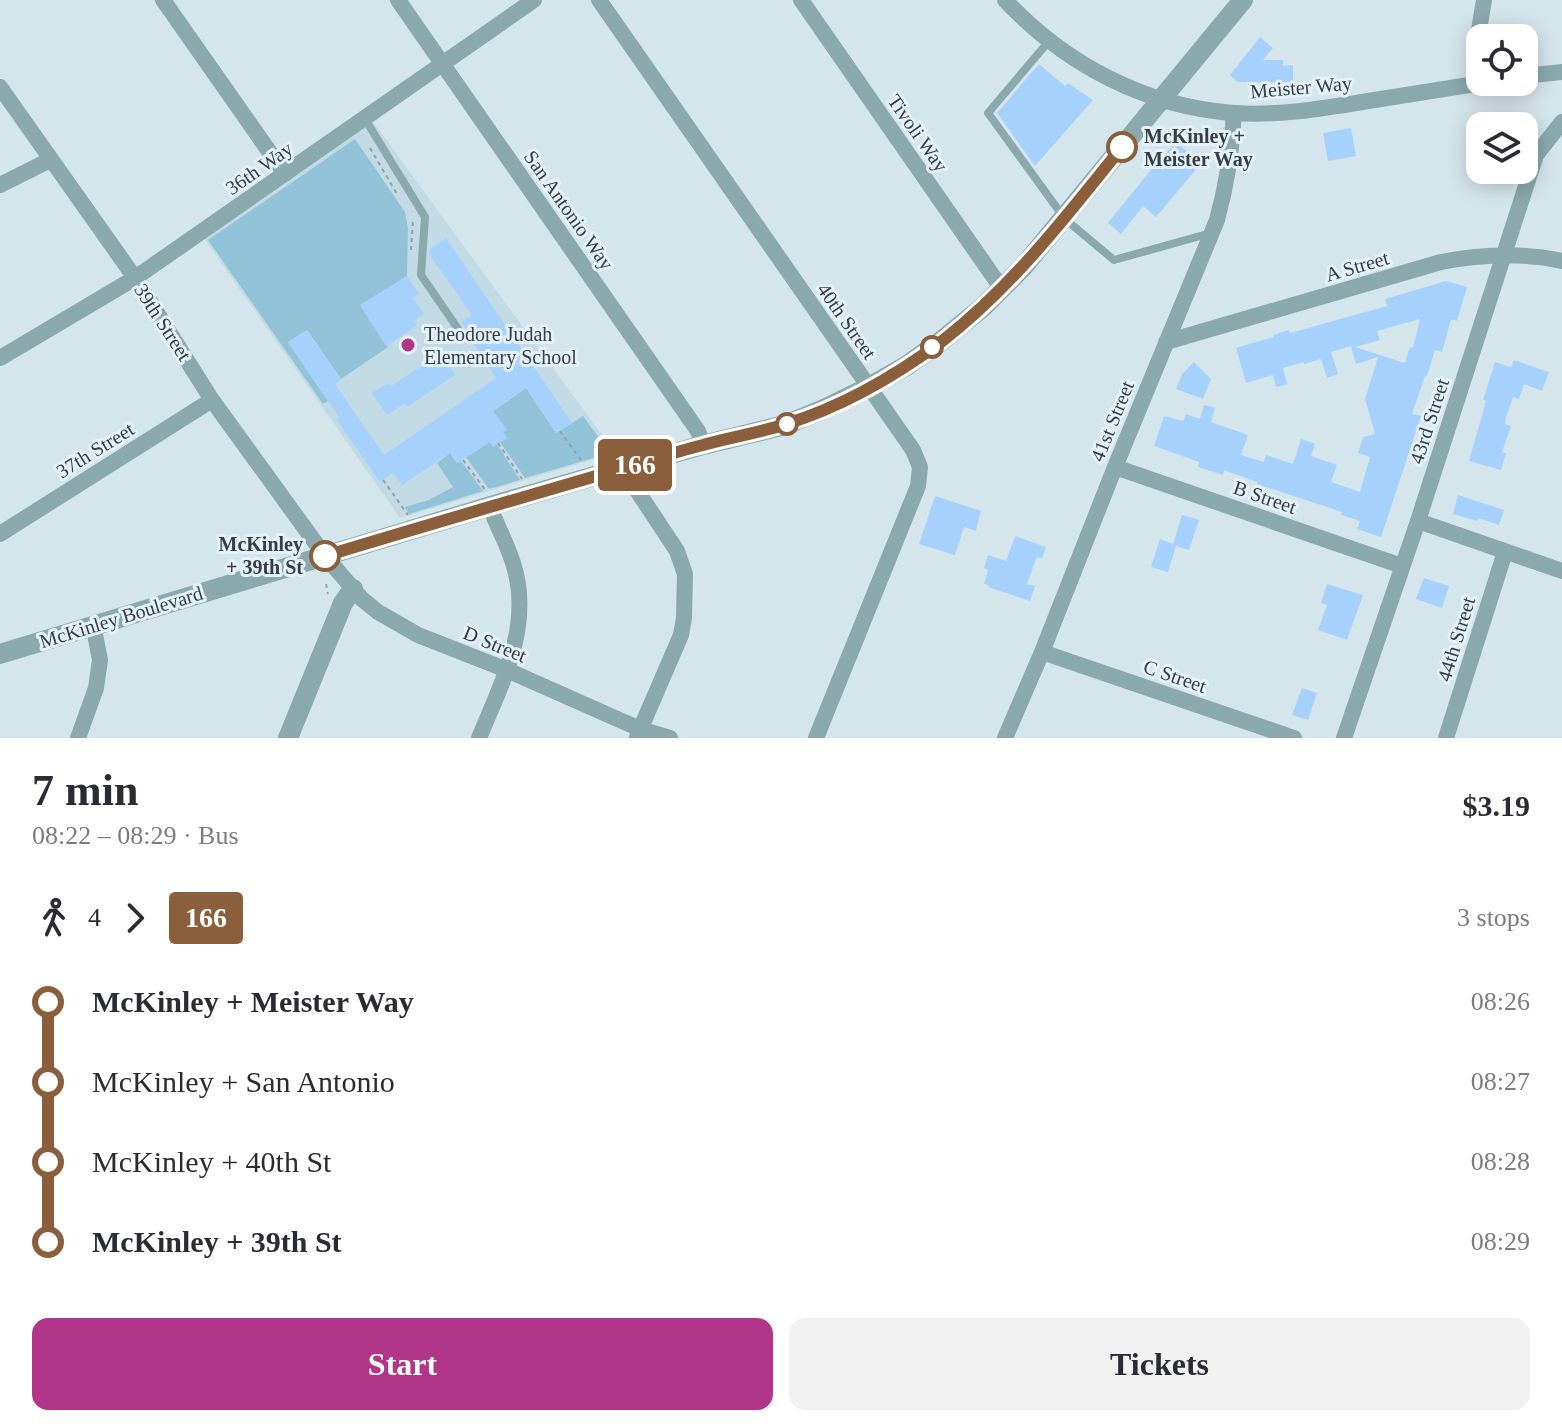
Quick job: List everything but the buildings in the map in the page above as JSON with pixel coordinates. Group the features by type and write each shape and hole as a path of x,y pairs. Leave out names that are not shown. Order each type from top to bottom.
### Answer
{"street":[{"path":"163,0 285,174"},
{"name":"San Antonio Way","path":"398,0 698,431 703,445"},
{"name":"36th Way","path":"0,358 135,278 534,0"},
{"name":"40th Street","path":"599,0 913,450 920,467 918,486 816,738"},
{"name":"Tivoli Way","path":"801,0 1002,289"},
{"name":"Meister Way","path":"1005,0 1031,27 1121,92 1199,109 1234,113 1313,110 1466,83"},
{"name":"McKinley Boulevard","path":"0,654 325,556 489,500 785,425 869,387 940,342 1002,289 1065,219 1243,0"},
{"path":"1480,24 1484,0"},
{"path":"1538,75 1562,72"},
{"name":"39th Street","path":"0,87 135,278 212,400 325,556"},
{"name":"41st Street","path":"1005,738 1211,233 1231,160 1234,113"},
{"name":"43rd Street","path":"1344,738 1418,521 1536,155 1562,122"},
{"path":"0,185 50,160"},
{"name":"A Street","path":"1166,342 1441,262 1503,255 1540,256 1562,261"},
{"name":"37th Street","path":"0,534 212,400"},
{"path":"628,467 634,486 677,551 685,574 681,635 638,733"},
{"name":"B Street","path":"1115,467 1402,566"},
{"path":"479,738 516,645 521,606 515,567 495,525 489,500"},
{"path":"1418,521 1562,571"},
{"name":"44th Street","path":"1446,738 1505,552"},
{"name":"D Street","path":"325,556 353,589 378,612 397,624 507,670 638,733 670,738"},
{"path":"288,738 343,603 353,589"},
{"path":"78,738 96,688 100,660 93,624"},
{"name":"C Street","path":"1042,652 1294,738"}],"lane":[{"path":"1049,41 988,113 1065,219 1114,260 1211,233"},
{"path":"364,118 425,217 421,275 465,339"}],"path":[{"path":"368,140 371,153 397,194"},
{"path":"410,260 413,219"},
{"path":"560,431 584,464"},
{"path":"498,443 524,482"},
{"path":"463,460 489,500"},
{"path":"383,480 410,517"}],"shaded area":[{"name":"Theodore Judah Elementary School","path":"371,119 615,453 400,518 203,237"},
{"path":"355,139 405,212 408,229 407,276 361,305 388,347 341,379 307,330 288,342 328,401 323,404 208,240"},
{"path":"526,388 556,433 583,416 610,453 525,478 500,442 506,430 493,411"},
{"path":"490,442 493,446 497,444 520,480 489,489 466,457"},
{"path":"450,453 457,463 461,461 483,491 409,514 405,507 429,500 453,487 437,463"}],"bus line":[{"name":"166","path":"325,556 703,445 785,425 869,387 940,342 1002,289 1065,219 1122,147"}],"place":[{"name":"McKinley + Meister Way","path":"1122,147"},
{"name":"Theodore Judah Elementary School","path":"408,345"},
{"name":"McKinley + 39th St","path":"325,556"}]}
